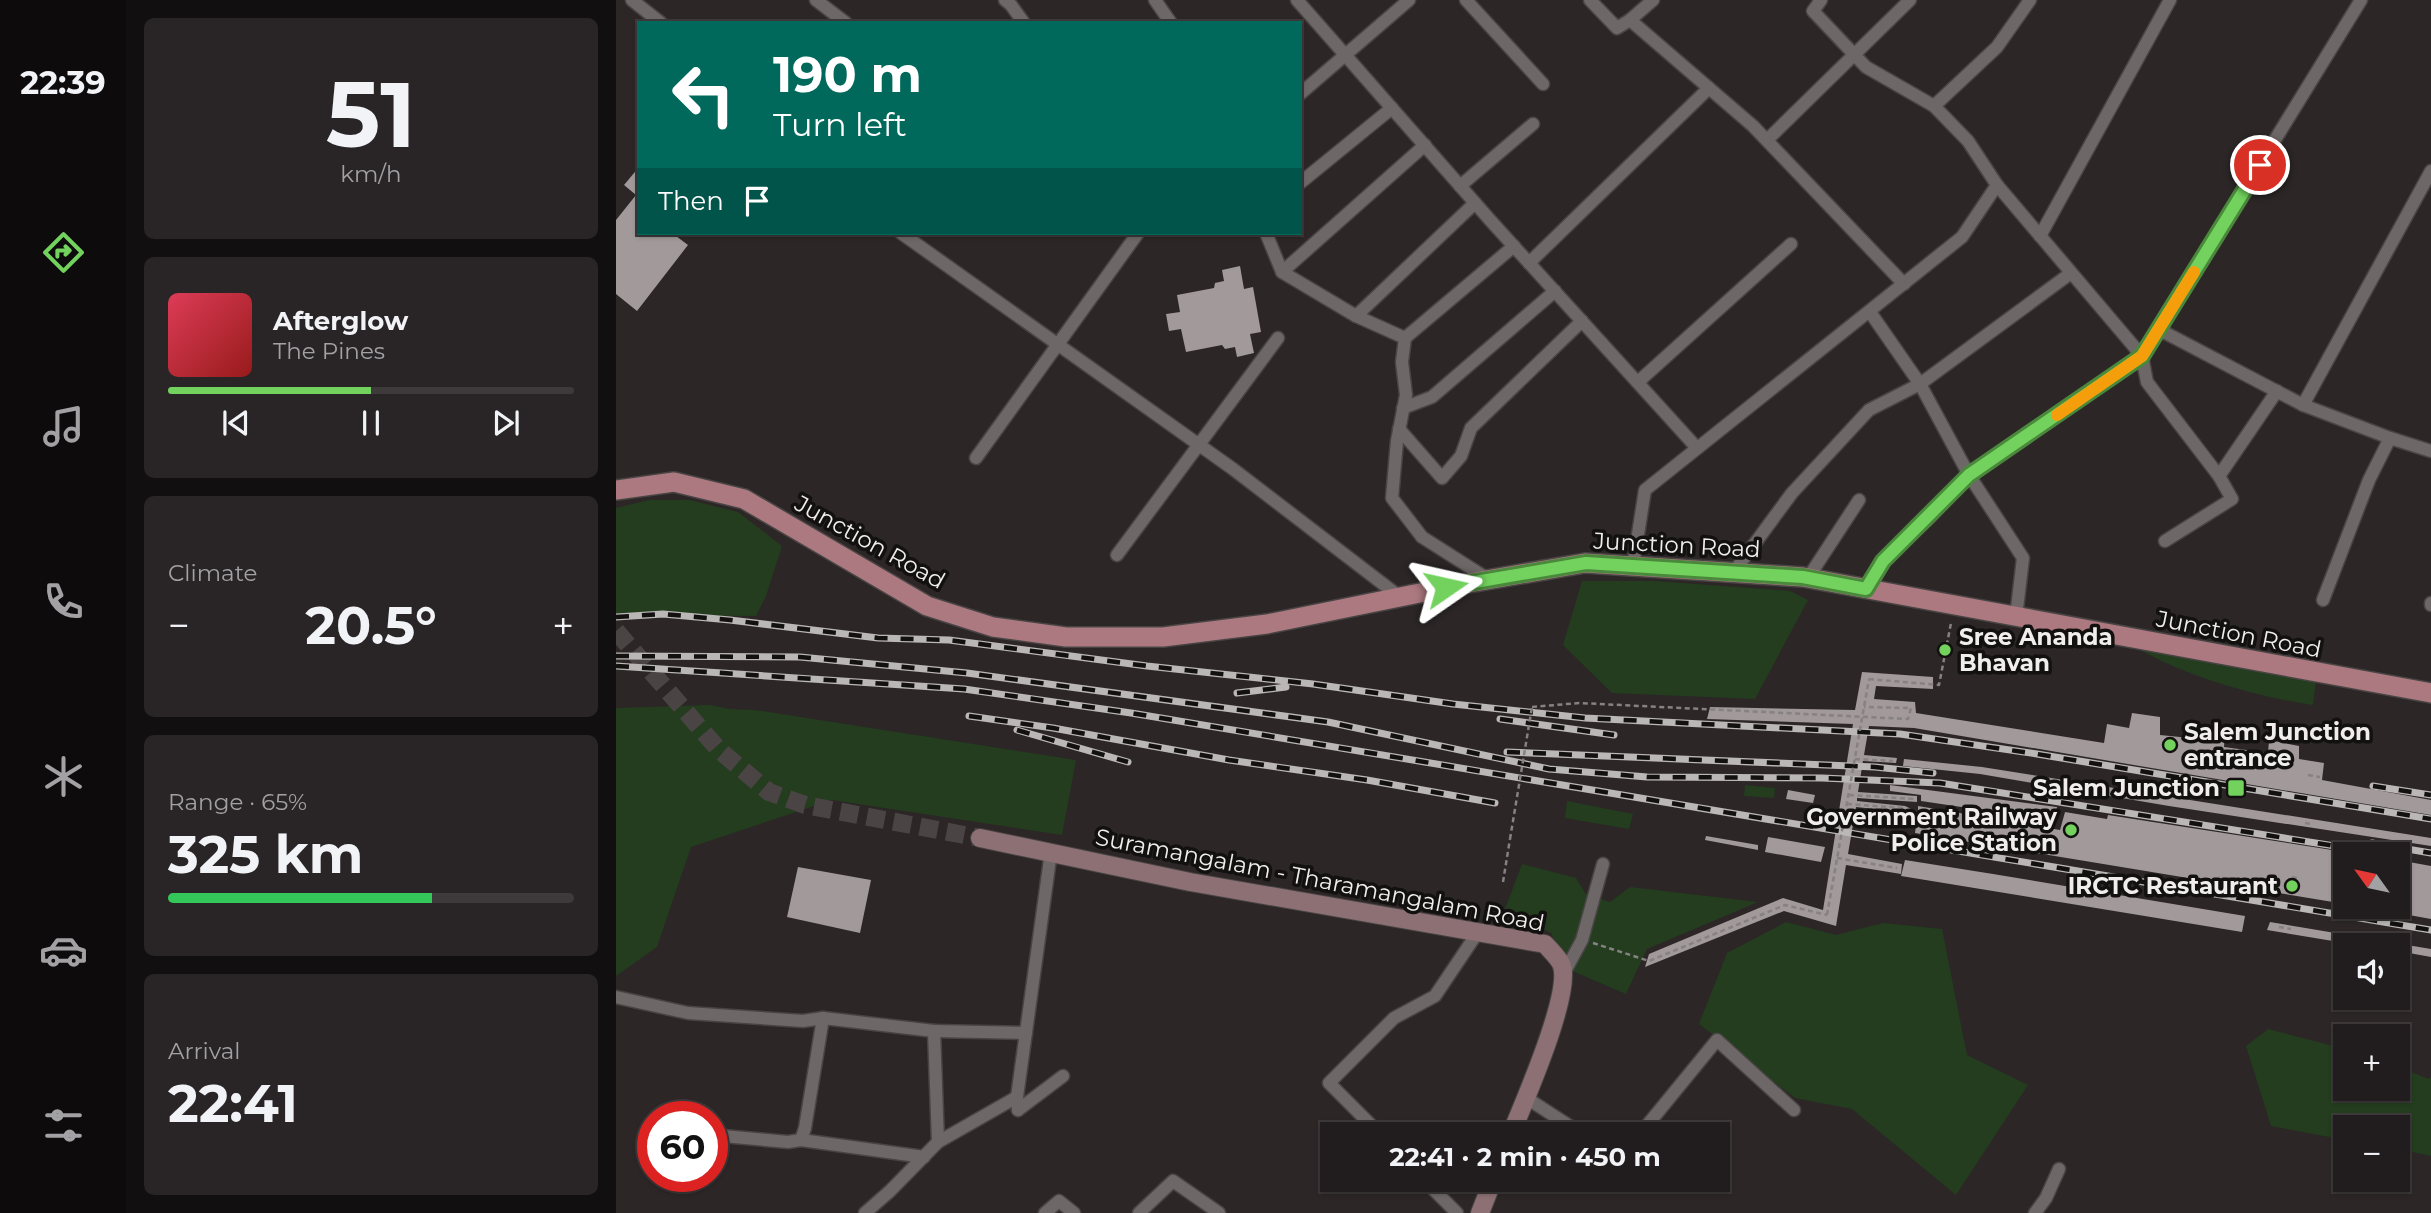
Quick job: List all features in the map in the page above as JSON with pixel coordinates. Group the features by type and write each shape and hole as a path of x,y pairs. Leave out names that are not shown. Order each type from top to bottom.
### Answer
{"main road":[{"name":"Junction Road","path":"616,490 674,482 744,499 927,606 993,627 1066,637 1163,638 1268,624 1488,579 1586,563 1808,578 2431,693"},
{"name":"Suramangalam - Tharamangalam Road","path":"980,838 1190,882 1545,944 1562,965 1563,975"},
{"path":"1516,1122 1548,1040 1563,975"},
{"path":"1480,1213 1488,1192"}],"street":[{"path":"632,0 658,21"},
{"path":"816,0 843,21"},
{"path":"1005,0 1012,5 1023,21"},
{"path":"1156,0 1170,21"},
{"path":"1297,0 1475,203 1697,447"},
{"path":"1302,92 1409,0"},
{"path":"1466,0 1543,84"},
{"path":"1590,0 1617,28 1653,0"},
{"path":"1821,0 1813,11 1866,67 1934,106 1968,141 1997,185 2142,356 2147,382 2219,476 2232,499 2165,541"},
{"path":"1767,140 1910,0"},
{"path":"1934,106 1997,47 2030,0"},
{"path":"2040,236 2170,0"},
{"path":"1866,589 1883,561 1969,475 2142,356 2361,0"},
{"path":"1630,20 1767,140 1904,284"},
{"path":"1530,263 1709,88"},
{"path":"1302,181 1392,108"},
{"path":"1460,186 1533,124"},
{"path":"1282,272 1425,145"},
{"path":"2303,405 2431,171"},
{"path":"1633,566 1645,490 1962,237 1997,185"},
{"path":"1356,316 1475,203"},
{"path":"904,235 1200,445 1400,597"},
{"path":"917,244 924,235"},
{"path":"976,458 1137,235"},
{"path":"1267,235 1282,272 1356,316 1405,338"},
{"path":"1638,382 1791,244"},
{"path":"1488,579 1422,537 1392,498 1399,429 1406,395 1402,362 1405,338 1514,246"},
{"path":"1733,573 1792,493 1869,410 1920,384 2071,273"},
{"path":"1403,408 1432,397 1555,291"},
{"path":"1870,312 1920,384 1969,475 2023,558 2016,617"},
{"path":"1399,429 1442,478 1461,456 1471,428 1582,321"},
{"path":"2158,329 2303,405 2431,451"},
{"path":"1116,555 1278,338"},
{"path":"2219,476 2277,391"},
{"path":"2323,600 2369,480 2390,438"},
{"path":"1808,578 1859,500"},
{"path":"1051,852 1017,1097 1018,1110 1063,1076"},
{"path":"1563,975 1582,940 1603,864"},
{"path":"1368,1122 1329,1083 1394,1018 1434,996 1478,932"},
{"path":"616,997 688,1013 803,1021 823,1018 934,1031 1026,1033"},
{"path":"801,1140 823,1018"},
{"path":"934,1031 938,1142"},
{"path":"1650,1122 1717,1040 1794,1110"},
{"path":"864,1213 938,1142 1017,1097"},
{"path":"1525,1097 1564,1122"},
{"path":"728,1136 788,1142 801,1140 923,1157"},
{"path":"2035,1213 2046,1198 2059,1169"},
{"path":"1139,1213 1173,1181 1219,1213"},
{"path":"1436,1192 1457,1213"},
{"path":"1045,1213 1059,1201 1074,1213"}],"path":[{"path":"1582,940 1649,961 1785,905 1827,915 1870,678 1939,685 1955,606"},
{"path":"1503,882 1532,706 1579,703 1908,719 1912,708 1864,707"},
{"path":"1855,759 1893,761"},
{"path":"2308,775 2320,777"},
{"path":"1849,795 1915,799"},
{"path":"1847,804 1904,808 1913,814"},
{"path":"2305,823 2311,824"},
{"path":"1837,859 1897,868"},
{"path":"2292,877 2300,879"},
{"path":"2279,927 2291,929"}],"green space":[{"path":"649,500 690,500 738,512 782,546 766,596 756,616 616,615 616,508"},
{"path":"1582,581 1655,581 1790,591 1808,600 1755,699 1612,693 1563,645"},
{"path":"2138,649 2316,680 2313,705 2268,697 2201,677"},
{"path":"710,705 1076,760 1062,835 832,800 691,847 657,947 616,976 616,708"},
{"path":"1745,785 1775,788 1774,798 1744,796"},
{"path":"1567,801 1633,814 1629,829 1565,818"},
{"path":"1522,864 1576,878 1586,894 1610,902 1630,887 1758,902 1647,949 1626,994 1570,970 1551,933 1505,909"},
{"path":"1786,922 1836,935 1883,923 1942,929 1967,1055 2028,1085 1956,1195 1852,1109 1795,1098 1699,1024 1727,953"},
{"path":"2268,1029 2333,1046 2333,1101 2410,1101 2410,1072 2429,1079 2431,1077 2431,1156 2410,1152 2410,1115 2333,1115 2333,1138 2271,1126 2246,1046"}],"building":[{"path":"637,169 637,235 675,235 688,245 637,311 616,294 616,220 636,195 624,185"},
{"path":"1240,266 1244,289 1253,287 1261,332 1250,334 1254,353 1237,357 1235,347 1225,349 1222,345 1186,352 1181,329 1169,331 1166,314 1180,312 1177,295 1214,288 1215,283 1224,281 1222,270"},
{"path":"1862,672 1933,677 1933,689 1876,686 1874,699 1915,702 1916,713 2104,743 2107,724 2129,728 2132,713 2160,717 2160,735 2190,738 2193,726 2225,731 2224,747 2268,753 2269,740 2299,746 2299,759 2324,763 2322,780 2431,800 2431,815 1914,728 1869,726 1864,755 1897,758 1896,763 1863,761 1858,792 1917,796 1917,802 1857,798 1857,801 1905,806 1918,812 1918,806 2060,830 2065,812 2107,819 2108,815 2333,850 2333,902 1915,833 1917,818 1903,812 1856,807 1848,854 1902,864 1901,874 1846,865 1836,926 1784,911 1645,967 1649,954 1783,898 1823,910 1853,724 1707,719 1710,707 1855,710"},
{"path":"1904,759 1982,767 2431,838 2431,846 1980,774 1903,766"},
{"path":"1890,785 2057,807 2055,821 1921,801 1921,795 1890,791"},
{"path":"1788,790 1815,795 1813,803 1786,799"},
{"path":"1706,836 1758,845 1758,850 1705,840"},
{"path":"1768,837 1825,847 1821,862 1765,852"},
{"path":"1905,860 2245,916 2242,932 1901,876"},
{"path":"2410,862 2431,866 2431,919 2410,915"},
{"path":"798,867 871,880 860,933 787,917"},
{"path":"2270,922 2336,933 2333,933 2333,941 2267,930"},
{"path":"2410,945 2431,949 2431,957 2410,953"}],"tunnel":[{"path":"616,631 719,750 769,792 805,805 980,838"}],"railway":[{"path":"616,617 663,614 878,638 949,640 1313,684 1453,704 1585,718 1900,734 2431,819"},
{"path":"616,656 800,657 967,673 1328,722 1549,769 1647,777 1822,778 1940,783 2333,846"},
{"path":"616,666 964,689 1131,713 2431,930"},
{"path":"1237,693 1286,687"},
{"path":"969,716 1495,803"},
{"path":"1500,719 1614,735"},
{"path":"1017,730 1128,762"},
{"path":"1507,752 1875,767 1933,773"},
{"path":"2373,786 2431,795"},
{"path":"2410,849 2431,853"}],"slow traffic":[{"path":"2057,415 2142,356 2194,272"}],"place":[{"name":"Sree Ananda Bhavan","path":"1945,650"},
{"name":"Salem Junction entrance","path":"2170,745"},
{"name":"Salem Junction","path":"2236,788"},
{"name":"Government Railway Police Station","path":"2071,830"},
{"name":"IRCTC Restaurant","path":"2292,886"}],"route":[{"path":"1446,587 1586,563 1803,577 1866,589 1883,561 1931,516 1969,475 2142,356 2260,165"}]}
